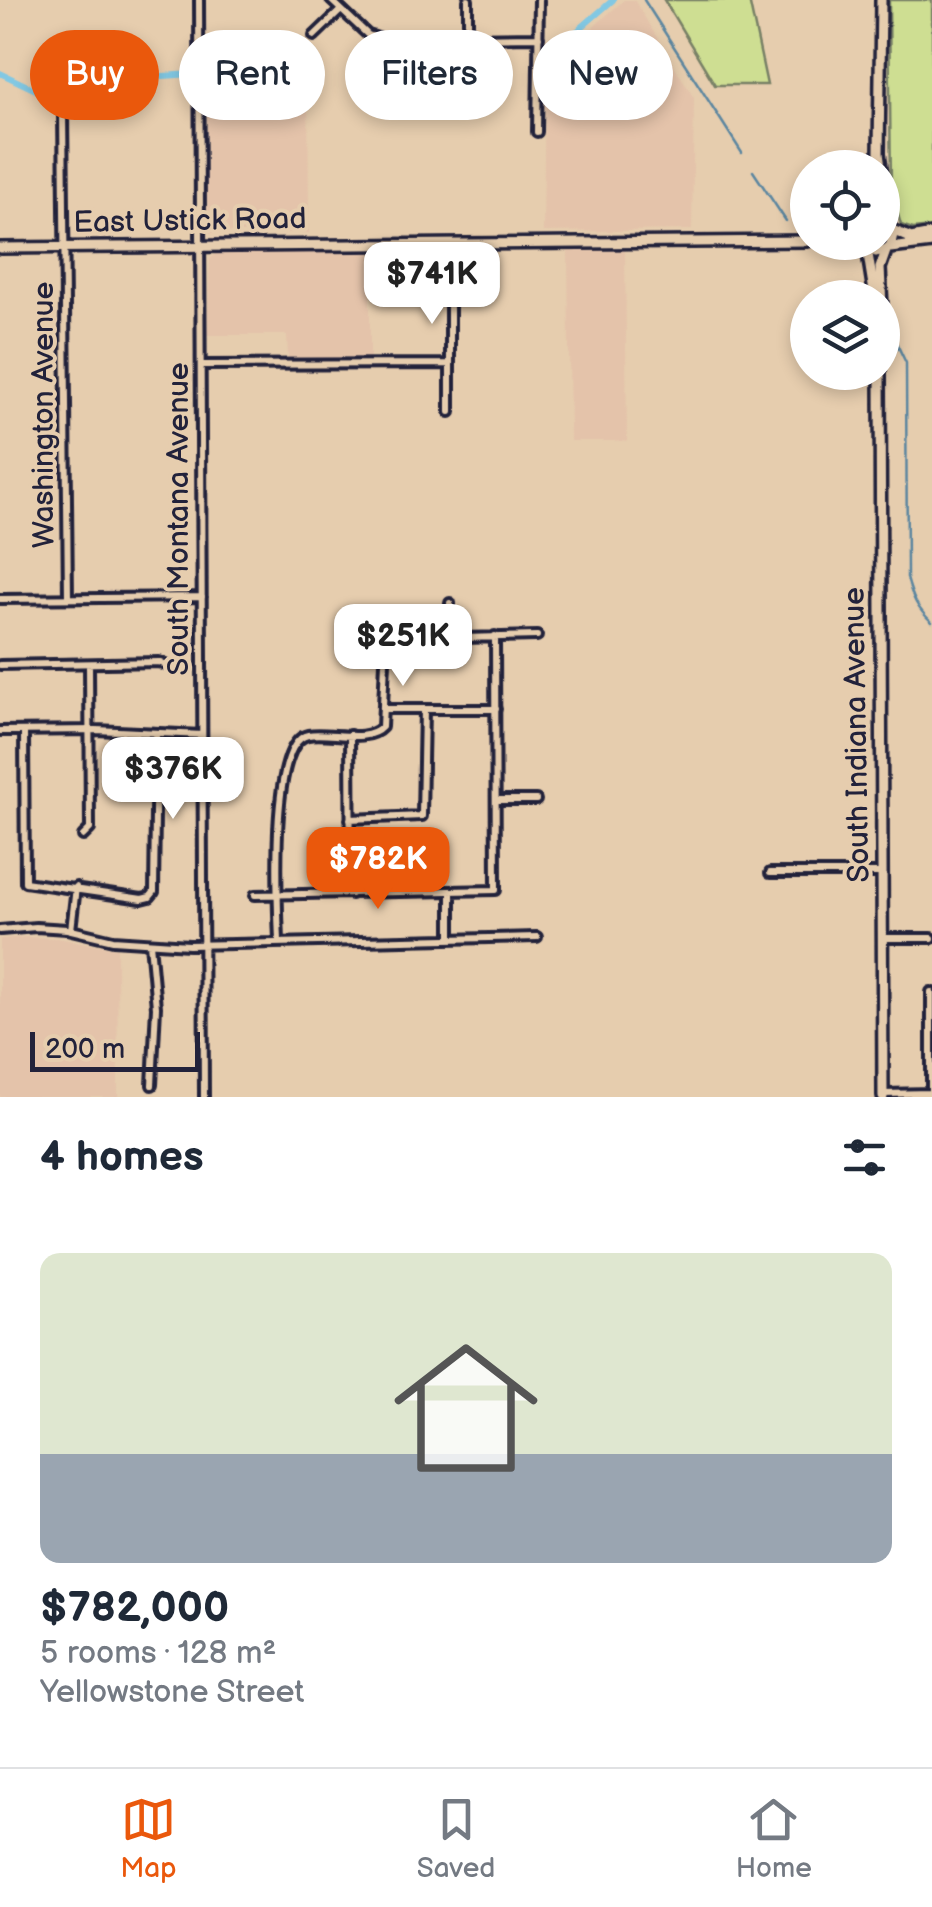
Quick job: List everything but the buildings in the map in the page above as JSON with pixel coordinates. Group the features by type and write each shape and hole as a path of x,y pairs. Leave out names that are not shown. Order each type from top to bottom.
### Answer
{"main road":[{"path":"880,150 881,0"},
{"path":"900,233 911,238 932,234"},
{"name":"East Ustick Road","path":"0,248 790,240"},
{"path":"900,247 932,242"},
{"name":"South Indiana Avenue","path":"880,390 883,1095"}],"street":[{"name":"South Montana Avenue","path":"199,0 204,1097"},
{"path":"331,0 365,30"},
{"path":"468,0 468,30"},
{"path":"538,0 539,30"},
{"path":"320,30 341,10"},
{"name":"Washington Avenue","path":"64,120 68,598"},
{"path":"537,120 537,132"},
{"path":"450,243 450,412"},
{"path":"201,365 450,364"},
{"path":"0,599 202,597"},
{"path":"450,603 450,637"},
{"path":"255,895 496,890 496,636"},
{"path":"279,941 278,798 300,738 377,733 385,708 386,640 536,636"},
{"path":"0,665 159,662 174,668"},
{"path":"83,836 90,829 89,664"},
{"path":"385,708 496,708"},
{"path":"350,819 422,816 424,708"},
{"path":"0,731 202,735"},
{"path":"24,731 25,882 142,899 154,892 156,734"},
{"path":"350,735 351,894"},
{"path":"496,800 536,800"},
{"path":"770,872 884,873"},
{"path":"70,930 76,887"},
{"path":"450,893 451,938"},
{"path":"0,930 36,927 113,940 203,944 537,937"},
{"path":"884,938 932,938"},
{"path":"150,943 156,1007 152,1084"},
{"path":"883,1095 931,1095 931,992"}],"shaded area":[{"path":"624,0 634,0 652,30 590,30"},
{"path":"673,64 694,98 692,230 543,232 545,120 673,120"},
{"path":"207,120 308,120 309,233 210,233"},
{"path":"370,250 370,358 288,358 287,335 207,335 210,259 215,254"},
{"path":"568,250 625,250 627,441 570,441"},
{"path":"25,937 117,948 118,1097 0,1097 0,939"}],"green space":[{"path":"664,0 749,0 767,85 715,85"},
{"path":"889,0 932,0 932,227 913,229 901,225 900,150 891,150"}],"waterway":[{"path":"578,30 613,0"},
{"path":"644,0 742,153"},
{"path":"0,73 30,87"},
{"path":"159,76 179,75"},
{"path":"753,171 786,221"},
{"path":"900,350 906,363 907,578 916,602 932,622"}]}
